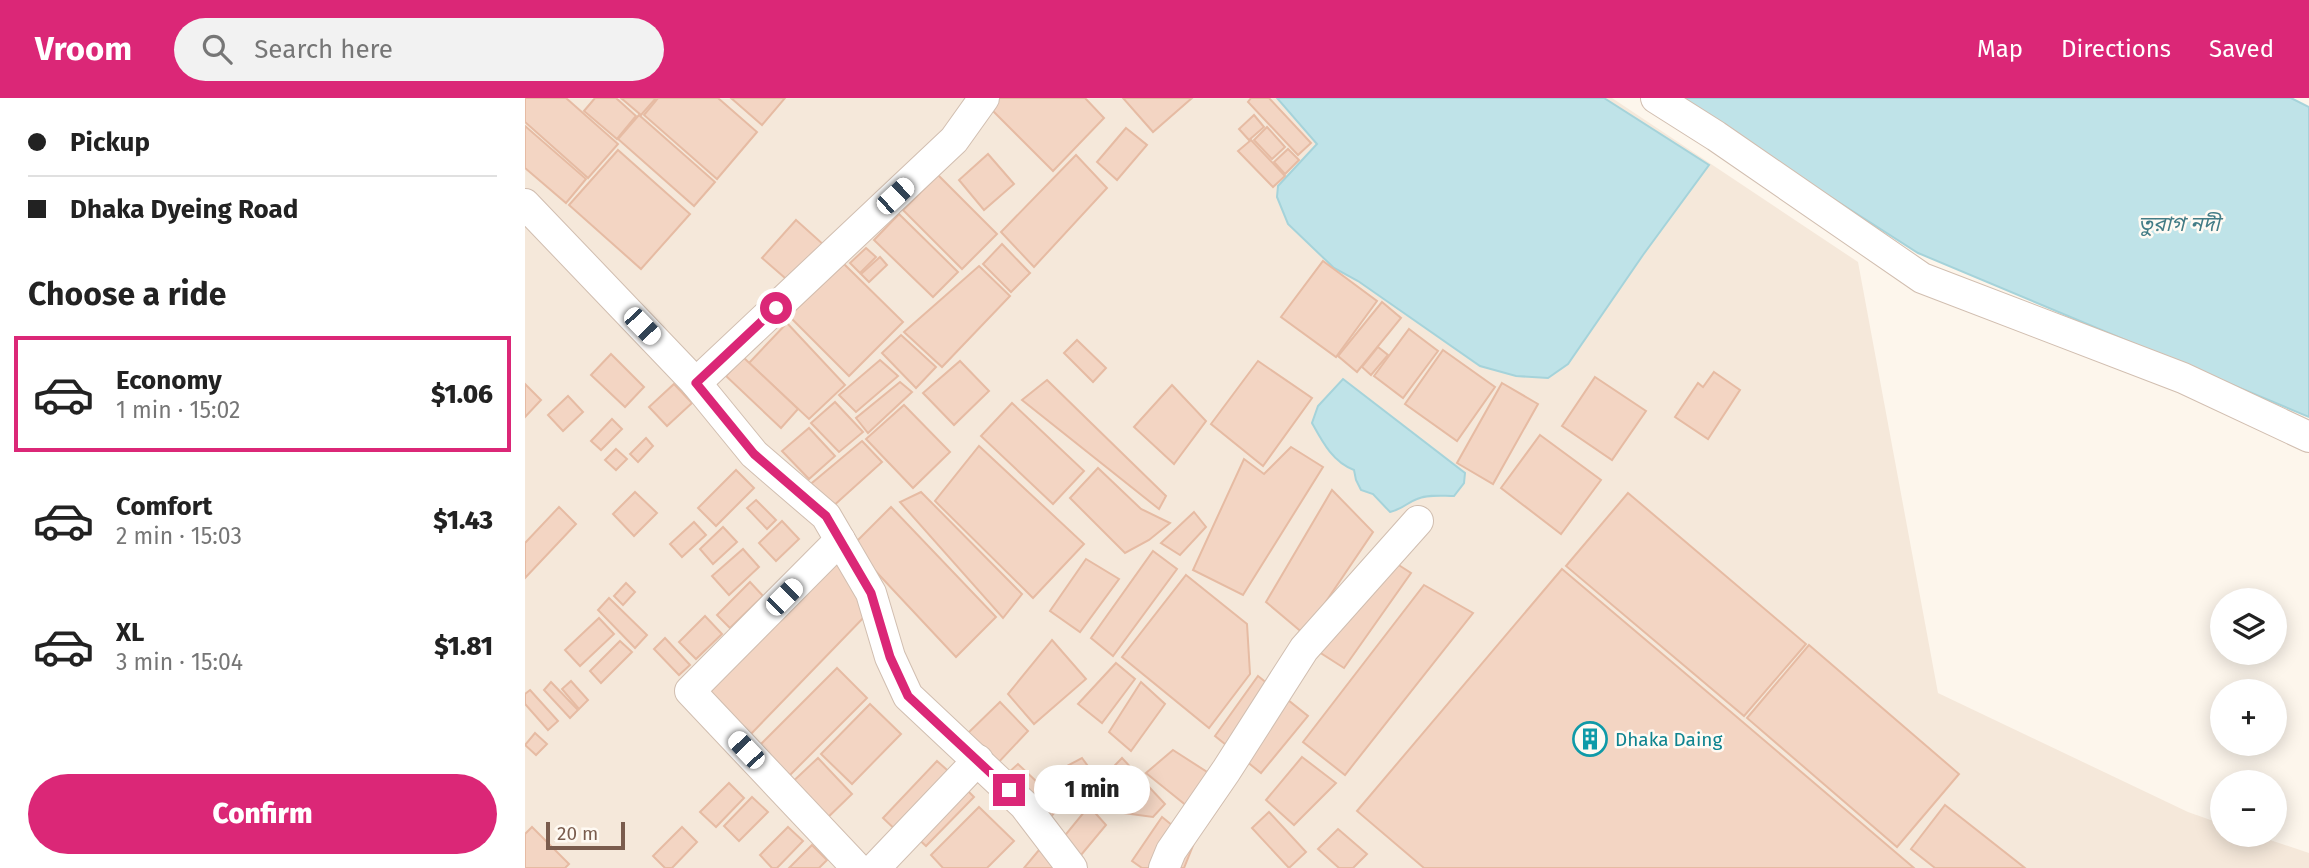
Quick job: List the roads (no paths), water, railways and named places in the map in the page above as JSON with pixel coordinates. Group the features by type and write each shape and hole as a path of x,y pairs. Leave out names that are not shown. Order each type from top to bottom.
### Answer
{"street":[{"path":"696,383 954,140 984,98"},
{"path":"1656,98 1716,136 1921,278 2183,377 2309,437"},
{"path":"525,204 696,383 754,454 826,516 871,593 890,657 908,696 1024,804 1072,868"},
{"path":"1164,868 1171,851 1304,649 1418,521"},
{"path":"840,540 690,691 857,868"},
{"path":"875,868 978,760"}],"water":[{"path":"1277,98 1604,98 1709,165 1568,364 1548,378 1516,376 1480,366 1358,281 1334,268 1288,224 1277,197 1278,186 1317,144"},
{"name":"তুরাগ নদী","path":"1676,98 2291,98 2309,107 2309,417 1918,253"},
{"path":"1343,379 1465,473 1464,483 1454,496 1422,497 1390,512 1373,494 1361,490 1354,470 1334,457 1312,423 1318,406"}],"place":[{"name":"Dhaka Daing","path":"1590,739"}]}
